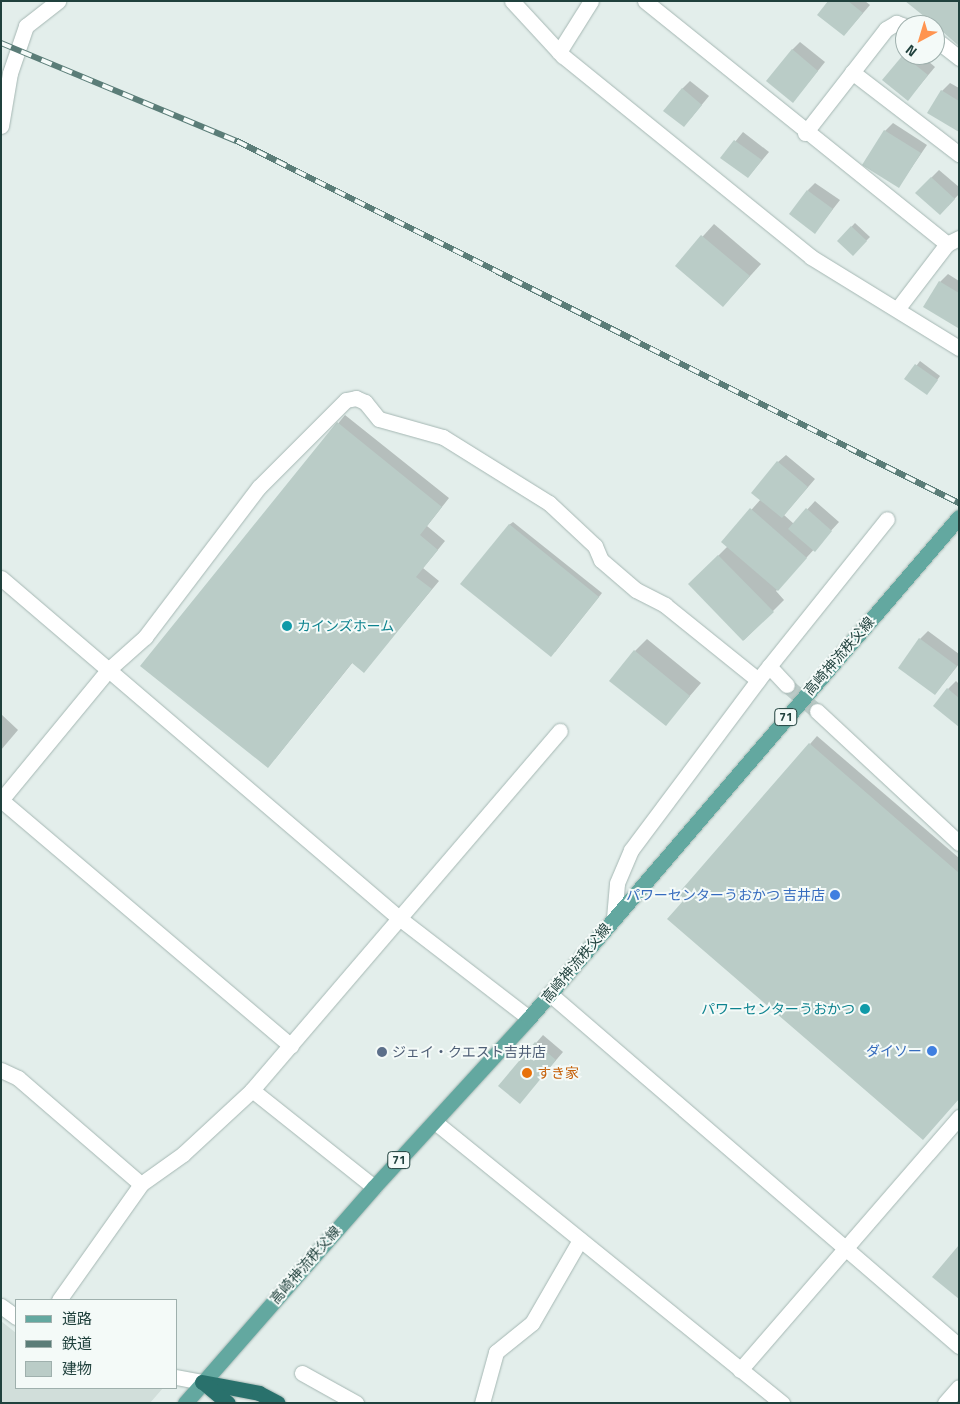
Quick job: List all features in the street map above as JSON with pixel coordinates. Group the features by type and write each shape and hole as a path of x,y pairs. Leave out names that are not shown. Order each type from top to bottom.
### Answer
{"highway":[{"path":"202,1382 228,1403"},
{"path":"202,1382 259,1393 278,1403"}],"main road":[{"name":"高崎神流秩父線","path":"185,1403 374,1187 550,994 959,517"}],"street":[{"path":"1,126 10,73 26,26 58,1"},
{"path":"512,1 559,52 811,257 898,308 959,348"},
{"path":"559,52 591,1"},
{"path":"645,1 805,133 953,241 898,308"},
{"path":"805,133 886,29 895,24"},
{"path":"945,48 959,58"},
{"path":"852,72 959,154"},
{"path":"291,1046 1,800 108,670 145,637 259,487 346,400 356,398 364,402 379,419 443,437 549,503 596,546 602,560 636,590 665,605 758,680"},
{"path":"614,918 617,883 631,850 768,666 888,519"},
{"path":"1,578 399,918 529,1018"},
{"path":"768,666 787,685"},
{"path":"817,711 959,844"},
{"path":"60,1299 141,1184 184,1154 252,1090 560,731"},
{"path":"550,994 959,1346"},
{"path":"1,1070 18,1078 141,1184"},
{"path":"252,1090 374,1187"},
{"path":"740,1370 959,1117"},
{"path":"435,1122 740,1370 763,1397 782,1403"},
{"path":"482,1403 496,1352 532,1323 580,1240"},
{"path":"1,1306 15,1316"},
{"path":"302,1373 356,1403"},
{"path":"178,1377 202,1382"},
{"path":"945,1403 959,1387"}],"shaded area":[{"path":"1,1321 15,1332 15,1389 162,1389 150,1403 1,1403"}],"building":[{"path":"828,1 848,1 863,13 844,36 817,15"},
{"path":"905,1 959,1 959,46 945,34 945,15 922,15"},
{"path":"792,49 818,71 793,103 766,81"},
{"path":"895,65 916,65 928,75 908,101 882,80"},
{"path":"682,88 702,105 684,127 663,111"},
{"path":"941,90 959,101 959,132 927,113"},
{"path":"884,130 921,153 899,188 862,165"},
{"path":"734,140 762,160 748,178 720,158"},
{"path":"931,177 955,199 940,215 915,193"},
{"path":"807,190 833,209 815,234 789,214"},
{"path":"851,226 867,241 853,256 837,241"},
{"path":"701,235 750,276 723,307 675,266"},
{"path":"939,281 959,293 958,328 923,307"},
{"path":"915,364 938,380 927,395 904,379"},
{"name":"カインズホーム","path":"337,422 442,507 420,535 438,550 416,577 432,589 364,673 352,663 268,768 140,666"},
{"path":"777,461 808,487 782,518 751,493"},
{"path":"750,508 807,558 778,591 721,542"},
{"path":"806,508 832,531 815,552 788,529"},
{"path":"509,524 599,597 551,657 460,584"},
{"path":"718,555 774,612 743,641 688,584"},
{"path":"919,638 957,666 935,695 898,668"},
{"path":"634,650 690,696 666,726 609,681"},
{"path":"947,688 959,698 959,727 933,706"},
{"name":"パワーセンターうおかつ","path":"809,743 959,873 959,1099 923,1140 667,919 683,901 677,895"},
{"name":"すき家","path":"535,1042 556,1060 520,1104 498,1086"},
{"path":"959,1245 959,1299 932,1277"}],"tunnel":[{"path":"787,685 817,711"}],"railway":[{"path":"1,43 237,141 959,503"}],"place":[{"name":"カインズホーム","path":"287,626"},
{"name":"パワーセンターうおかつ 吉井店","path":"835,895"},
{"name":"パワーセンターうおかつ","path":"865,1009"},
{"name":"ダイソー","path":"932,1051"},
{"name":"ジェイ・クエスト吉井店","path":"382,1052"},
{"name":"すき家","path":"527,1073"}]}
